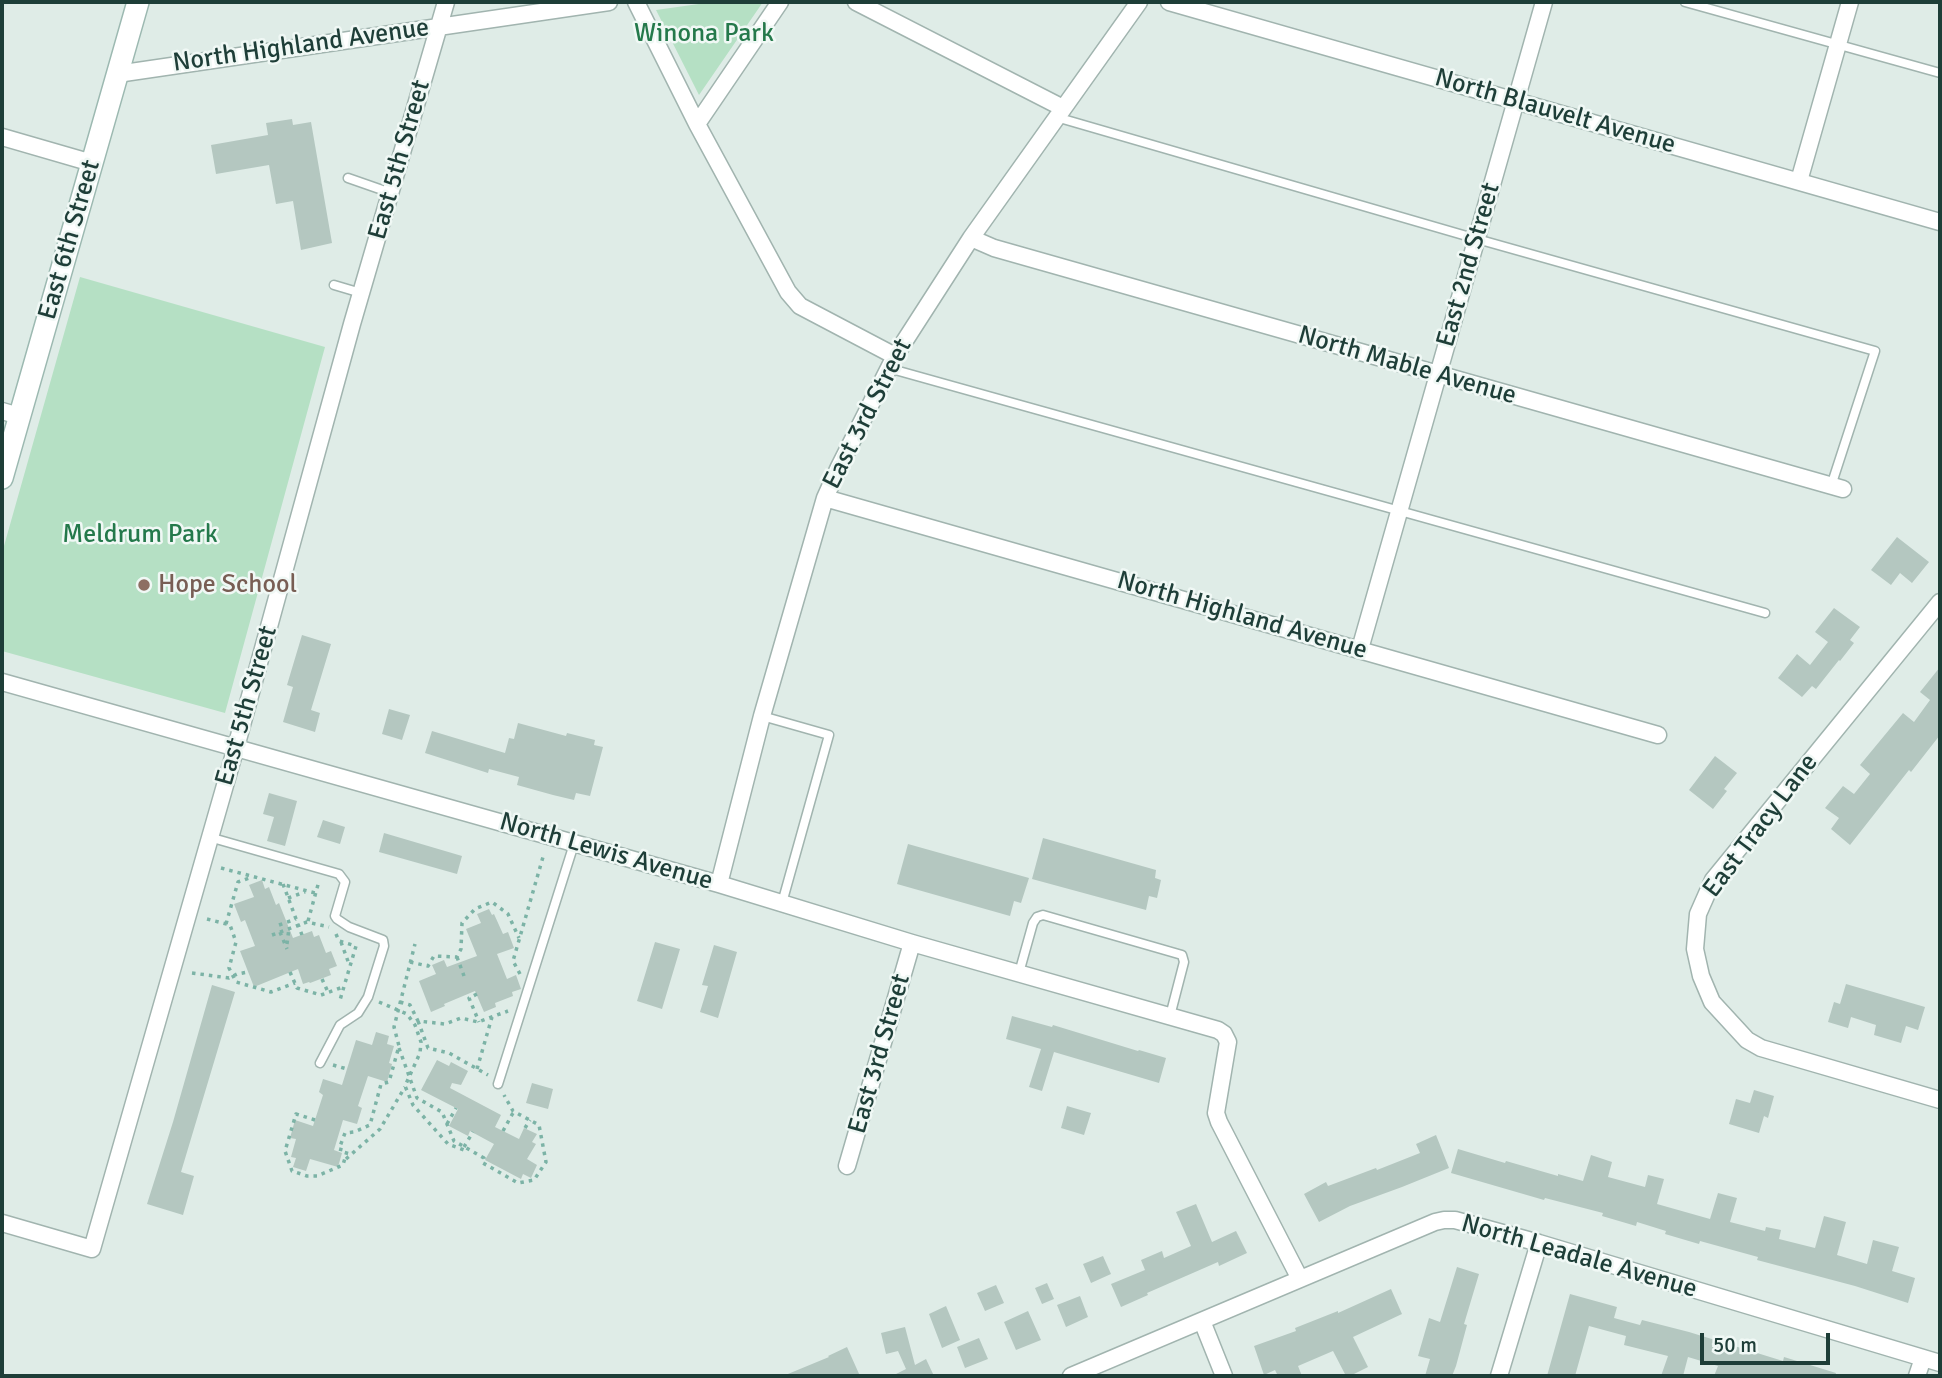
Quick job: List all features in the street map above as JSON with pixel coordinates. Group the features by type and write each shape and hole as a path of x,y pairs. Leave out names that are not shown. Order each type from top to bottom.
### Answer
{"main road":[{"name":"East 6th Street","path":"2,478 11,414 92,163 138,2"}],"street":[{"name":"East 5th Street","path":"2,1223 92,1249 236,747 361,293 446,2"},
{"name":"North Highland Avenue","path":"117,74 609,2"},
{"path":"636,2 697,124 788,292 800,306 891,362"},
{"path":"697,124 780,2"},
{"path":"856,2 1060,113"},
{"name":"East 3rd Street","path":"719,884 762,716 825,498 891,362 971,238 1139,2"},
{"name":"North Blauvelt Avenue","path":"1169,2 1940,222"},
{"name":"East 2nd Street","path":"1360,649 1544,2"},
{"path":"1799,181 1850,2"},
{"path":"2,137 92,163"},
{"name":"North Mable Avenue","path":"971,238 994,248 1837,487"},
{"name":"North Highland Avenue","path":"825,498 1658,735"},
{"name":"East Tracy Lane","path":"1940,602 1713,880 1698,914 1695,949 1701,976 1712,1003 1747,1040 1761,1048 1940,1100"},
{"name":"North Lewis Avenue","path":"2,682 719,884 912,943 1209,1026 1224,1034 1228,1042 1216,1112 1219,1122 1300,1279"},
{"name":"East 3rd Street","path":"847,1166 912,943"},
{"name":"North Leadale Avenue","path":"1070,1376 1444,1220 1455,1220 1539,1244 1940,1363"},
{"path":"1499,1376 1539,1244"},
{"path":"1202,1321 1223,1376"},
{"path":"1917,1376 1923,1358"}],"lane":[{"path":"1685,2 1940,73"},
{"path":"1060,113 1476,239 1875,351 1837,487"},
{"path":"348,178 391,192"},
{"path":"334,285 361,293"},
{"path":"891,362 1399,511 1765,613"},
{"path":"762,716 829,735 782,903"},
{"path":"209,837 339,874 345,882 335,916 349,927 383,940 384,946 368,997 358,1013 340,1025 320,1063"},
{"path":"499,1083 574,844"},
{"path":"1019,973 1033,923 1037,917 1043,915 1182,955 1184,962 1170,1016"}],"path":[{"path":"529,988 513,961 542,857"},
{"path":"221,868 315,893"},
{"path":"307,922 322,869"},
{"path":"226,924 238,882 254,877"},
{"path":"283,884 302,935"},
{"path":"288,898 307,891"},
{"path":"464,976 457,957 461,949 462,923 475,909 492,902 508,914 519,938"},
{"path":"207,919 230,925 236,942 229,968 236,982 271,992 295,983"},
{"path":"279,925 296,919"},
{"path":"272,935 307,922 334,928 350,966"},
{"path":"280,932 287,948 289,928"},
{"path":"340,1000 356,946 341,942"},
{"path":"415,944 394,1027 417,1098 451,1116"},
{"path":"410,962 428,966 434,957 457,957"},
{"path":"192,973 229,978 248,972"},
{"path":"290,972 297,988 321,995 343,987"},
{"path":"322,979 328,992"},
{"path":"477,995 469,999 479,1021"},
{"path":"344,1161 380,1129 420,1053 421,1042 415,1025 407,1014 368,997"},
{"path":"400,1002 410,1005 428,1048 449,1053 499,1083 514,1111 539,1125 546,1162 534,1180 518,1183 483,1163 484,1158 454,1141 442,1112"},
{"path":"418,1021 445,1024 461,1018 479,1021 523,1006"},
{"path":"477,1069 492,1017"},
{"path":"315,1120 296,1114 285,1152 292,1171 307,1176 317,1176 343,1165 347,1151 339,1149 345,1133 370,1125 382,1084 389,1082 399,1048"},
{"path":"405,1086 413,1105 448,1144 479,1155"},
{"path":"447,1124 456,1108"},
{"path":"503,1131 514,1111"},
{"path":"525,1128 530,1120"},
{"path":"464,1147 472,1132"}],"green space":[{"name":"Winona Park","path":"713,2 763,2 699,95 656,10"},
{"name":"Meldrum Park","path":"80,277 325,347 225,713 2,651 2,553"}],"building":[{"path":"292,119 293,125 311,122 332,243 301,250 293,201 276,204 269,165 216,174 211,145 268,135 266,123"},
{"path":"1897,537 1929,562 1912,583 1900,573 1891,585 1871,570"},
{"path":"1834,608 1860,627 1850,640 1854,643 1840,661 1816,689 1812,686 1802,697 1778,678 1797,654 1810,665 1828,642 1815,632"},
{"path":"302,635 331,644 311,710 320,713 315,732 283,722 293,687 287,685"},
{"path":"1940,667 1940,735 1850,845 1831,829 1839,818 1825,808 1843,786 1854,794 1870,774 1860,765 1903,713 1914,722 1930,700 1920,692"},
{"path":"389,709 410,715 402,740 382,734"},
{"path":"518,723 566,736 567,733 595,740 594,745 603,747 590,796 576,793 574,800 553,795 517,785 519,777 489,769 488,773 425,753 432,731 505,753 509,738 514,739"},
{"path":"1715,756 1737,773 1713,809 1689,790"},
{"path":"269,793 297,801 285,846 267,841 274,817 263,814"},
{"path":"323,820 345,827 340,844 317,837"},
{"path":"384,833 462,856 457,874 379,852"},
{"path":"1043,838 1156,870 1155,878 1161,880 1157,898 1149,896 1146,910 1032,879"},
{"path":"908,844 1029,878 1021,903 1014,901 1010,916 897,884"},
{"path":"262,880 265,889 269,887 276,905 279,903 293,938 312,931 314,937 319,935 326,953 331,951 337,966 329,969 331,975 303,984 298,969 254,987 240,951 255,946 245,920 241,922 234,904 254,897 249,885"},
{"path":"489,909 503,934 508,932 514,948 497,954 507,979 516,975 521,989 512,992 513,996 495,1003 496,1007 484,1012 475,991 431,1012 419,981 436,974 432,965 444,960 447,967 477,956 466,929 481,923 477,914"},
{"path":"655,942 680,949 662,1009 637,1001"},
{"path":"714,945 737,952 718,1018 700,1012 708,986 702,985"},
{"path":"1846,984 1925,1007 1918,1030 1906,1026 1901,1043 1874,1035 1876,1025 1851,1017 1848,1028 1828,1022 1834,1002 1840,1004"},
{"path":"212,985 235,992 181,1172 194,1176 183,1215 147,1204"},
{"path":"1012,1016 1052,1027 1053,1025 1166,1058 1159,1083 1054,1052 1042,1091 1029,1087 1041,1049 1006,1039"},
{"path":"376,1032 389,1036 387,1044 394,1046 387,1082 368,1076 358,1106 362,1108 357,1124 343,1120 334,1150 342,1153 338,1167 310,1159 306,1171 293,1167 296,1158 291,1157 296,1139 290,1138 295,1120 313,1126 323,1095 319,1092 323,1079 342,1085 356,1040 372,1045"},
{"path":"437,1060 449,1066 451,1062 468,1071 461,1085 452,1083 450,1088 501,1115 495,1127 519,1139 524,1128 537,1134 532,1142 536,1144 527,1159 537,1165 531,1178 523,1174 521,1179 485,1160 494,1144 470,1131 468,1136 449,1126 458,1109 421,1090"},
{"path":"532,1083 553,1089 548,1109 526,1103"},
{"path":"1754,1090 1774,1096 1768,1118 1764,1116 1759,1133 1729,1124 1736,1099 1750,1103"},
{"path":"1067,1106 1091,1113 1084,1135 1061,1128"},
{"path":"1436,1135 1449,1168 1350,1206 1319,1222 1304,1194 1326,1182 1328,1186 1420,1153 1416,1144"},
{"path":"1458,1149 1583,1181 1591,1155 1612,1162 1608,1177 1645,1187 1648,1175 1664,1179 1657,1204 1710,1219 1718,1193 1737,1198 1730,1222 1765,1231 1766,1227 1781,1230 1779,1239 1815,1248 1824,1216 1846,1222 1837,1255 1867,1264 1873,1240 1899,1247 1892,1271 1915,1278 1908,1303 1757,1260 1758,1257 1665,1234 1666,1231 1637,1222 1636,1226 1602,1216 1603,1213 1545,1198 1544,1200 1451,1173"},
{"path":"1196,1204 1212,1242 1236,1231 1247,1253 1219,1266 1218,1262 1121,1307 1111,1284 1145,1270 1141,1260 1162,1251 1164,1258 1191,1246 1176,1212"},
{"path":"1103,1256 1111,1274 1091,1283 1083,1264"},
{"path":"1457,1267 1479,1274 1464,1324 1467,1325 1456,1366 1452,1376 1425,1376 1430,1359 1418,1356 1429,1318 1440,1322"},
{"path":"1047,1283 1054,1299 1042,1304 1035,1288"},
{"path":"996,1285 1004,1303 985,1311 977,1293"},
{"path":"1391,1289 1402,1314 1353,1337 1368,1367 1346,1376 1333,1351 1298,1366 1302,1376 1278,1376 1275,1370 1264,1375 1254,1346 1296,1331 1295,1328 1338,1313"},
{"path":"1570,1294 1617,1307 1614,1318 1640,1325 1642,1320 1783,1361 1784,1357 1836,1373 1835,1376 1714,1376 1718,1366 1688,1357 1683,1376 1661,1376 1668,1356 1624,1345 1626,1336 1589,1326 1575,1376 1547,1376"},
{"path":"1080,1296 1088,1317 1066,1327 1057,1305"},
{"path":"946,1306 960,1340 942,1348 929,1314"},
{"path":"1028,1311 1041,1340 1016,1350 1004,1322"},
{"path":"905,1327 915,1365 926,1359 934,1376 892,1376 906,1369 898,1351 886,1354 881,1333"},
{"path":"979,1338 988,1359 965,1368 957,1347"},
{"path":"847,1347 860,1376 783,1376 829,1357"}],"place":[{"name":"Hope School","path":"144,585"}]}
